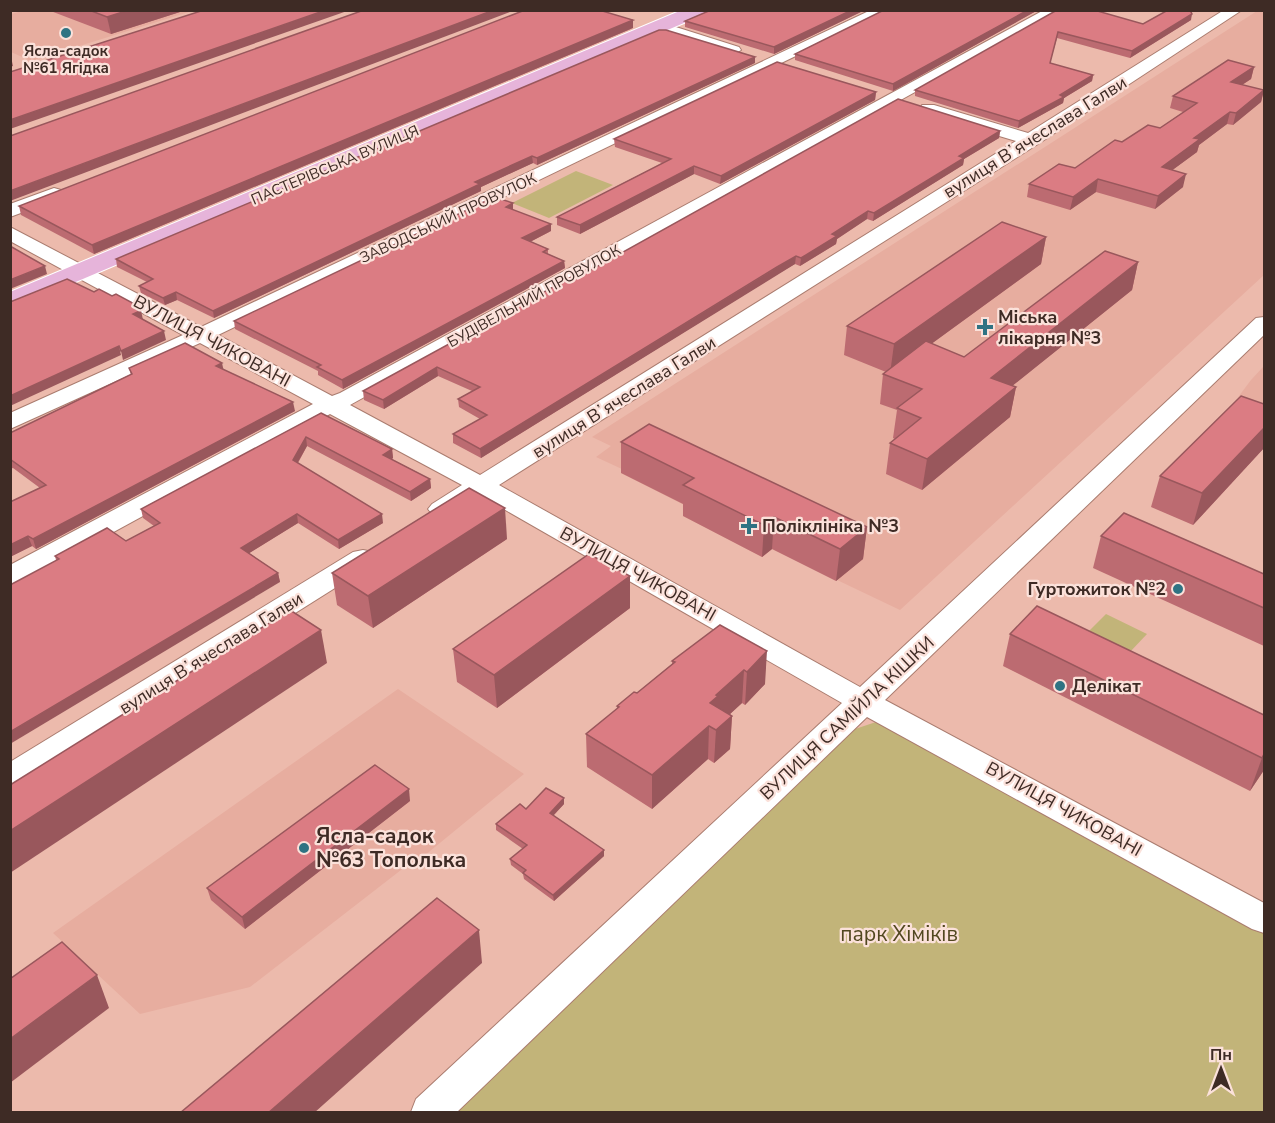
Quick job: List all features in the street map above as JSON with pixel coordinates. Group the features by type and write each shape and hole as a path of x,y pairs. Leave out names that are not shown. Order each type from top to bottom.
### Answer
{"main road":[{"name":"ПАСТЕРІВСЬКА ВУЛИЦЯ","path":"10,302 654,20 699,10"}],"street":[{"name":"ЗАВОДСЬКИЙ ПРОВУЛОК","path":"10,422 199,336 884,10"},
{"name":"БУДІВЕЛЬНИЙ ПРОВУЛОК","path":"10,577 331,404 358,392 1056,10"},
{"name":"вулиця Вʼячеслава Галви","path":"423,520 518,464 1032,140 1222,13"},
{"path":"654,20 795,69"},
{"path":"872,92 1032,140"},
{"path":"10,211 67,190"},
{"name":"ВУЛИЦЯ ЧИКОВАНІ","path":"10,232 85,271 199,336 480,485 864,702 1264,919"},
{"name":"ВУЛИЦЯ САМІЙЛА КІШКИ","path":"430,1113 1264,323"},
{"name":"вулиця Вʼячеслава Галви","path":"10,778 383,545"}],"shaded area":[{"name":"Ясла-садок №61 Ягідка","path":"22,11 192,11 31,61 11,52 11,14"},
{"name":"Міська лікарня №3","path":"1257,11 1264,11 1264,275 900,610 772,549 762,557 683,516 692,509 621,473 624,470 596,457 611,446 592,437"},
{"path":"1264,366 1264,410 1236,400 1251,380"},
{"name":"Ясла-садок №63 Тополька","path":"398,689 524,774 413,865 410,863 250,987 140,1014 53,933"}],"green space":[{"path":"576,171 613,185 549,218 512,203"},
{"path":"1106,614 1147,634 1129,653 1087,633"},
{"name":"парк Хіміків","path":"876,722 892,727 1264,933 1264,1112 456,1112 855,729"}],"building":[{"path":"89,10 129,10 107,17"},
{"path":"204,10 326,10 10,120 10,72"},
{"path":"364,10 494,10 10,191 10,136"},
{"path":"525,10 599,10 633,20 92,245 19,206"},
{"path":"711,10 852,10 774,47 685,21"},
{"path":"884,10 1028,10 893,84 795,54"},
{"path":"1057,10 1094,10 1143,24 1168,10 1190,10 1192,14 1132,51 1058,32 1050,63 1093,75 1060,95 1064,97 1019,121 915,90"},
{"path":"659,30 666,30 755,57 537,158 532,156 475,182 480,184 213,311 176,292 163,298 139,286 153,279 116,259"},
{"path":"1228,60 1254,67 1231,82 1264,90 1236,113 1230,112 1194,138 1200,139 1162,167 1186,174 1158,196 1098,179 1073,197 1029,184 1059,164 1075,168 1115,140 1122,142 1148,125 1160,128 1197,103 1173,96"},
{"path":"777,62 876,92 721,176 694,166 580,225 557,217 671,159 614,139"},
{"path":"898,99 1000,131 959,156 964,158 874,213 868,211 832,234 837,236 801,258 796,256 777,267 480,449 453,434 487,415 458,399 480,387 437,367 383,400 363,391 586,269 589,271"},
{"path":"494,197 513,203 506,207 551,224 522,238 548,249 543,252 564,261 342,380 317,367 321,365 234,321"},
{"path":"1002,222 1046,237 894,344 847,326"},
{"path":"10,246 45,266 10,280"},
{"path":"1105,251 1138,262 991,378 1016,387 927,459 890,443 921,418 897,408 922,389 883,374 926,341 964,357"},
{"path":"67,279 94,292 99,289 112,296 116,294 140,307 136,309 140,311 133,314 164,331 121,351 119,346 10,396 10,302"},
{"path":"185,343 222,363 216,366 293,402 33,539 28,536 10,545 10,502 46,485 10,459 10,433 132,374 129,368"},
{"path":"1241,396 1264,404 1264,428 1202,493 1160,476"},
{"path":"321,413 392,449 383,455 430,479 410,492 306,437 293,460 382,514 338,540 297,514 241,548 278,573 10,732 10,585 59,559 55,556 107,528 126,541 160,523 141,509"},
{"path":"649,424 867,527 840,549 774,517 764,525 683,485 694,478 621,442"},
{"path":"469,488 505,508 368,596 332,573"},
{"path":"1124,513 1264,574 1264,608 1101,536"},
{"path":"589,554 630,576 494,675 453,649"},
{"path":"1037,606 1264,715 1264,754 1262,758 1010,634"},
{"path":"290,610 321,630 10,831 10,785"},
{"path":"720,625 767,651 747,672 744,670 710,703 732,716 716,730 709,726 652,775 586,734 634,692 637,693 675,662 672,661"},
{"path":"375,765 409,789 242,917 207,888"},
{"path":"546,788 564,798 550,813 604,850 553,895 523,873 526,870 510,859 527,845 496,824 520,804 526,809"},
{"path":"437,898 479,930 268,1113 180,1113"},
{"path":"62,942 97,975 10,1039 10,979"}],"place":[{"name":"Ясла-садок №61 Ягідка","path":"66,33"},
{"name":"Міська лікарня №3","path":"985,327"},
{"name":"Поліклініка №3","path":"749,526"},
{"name":"Гуртожиток №2","path":"1178,589"},
{"name":"Делікат","path":"1060,686"},
{"name":"Ясла-садок №63 Тополька","path":"304,848"}]}
